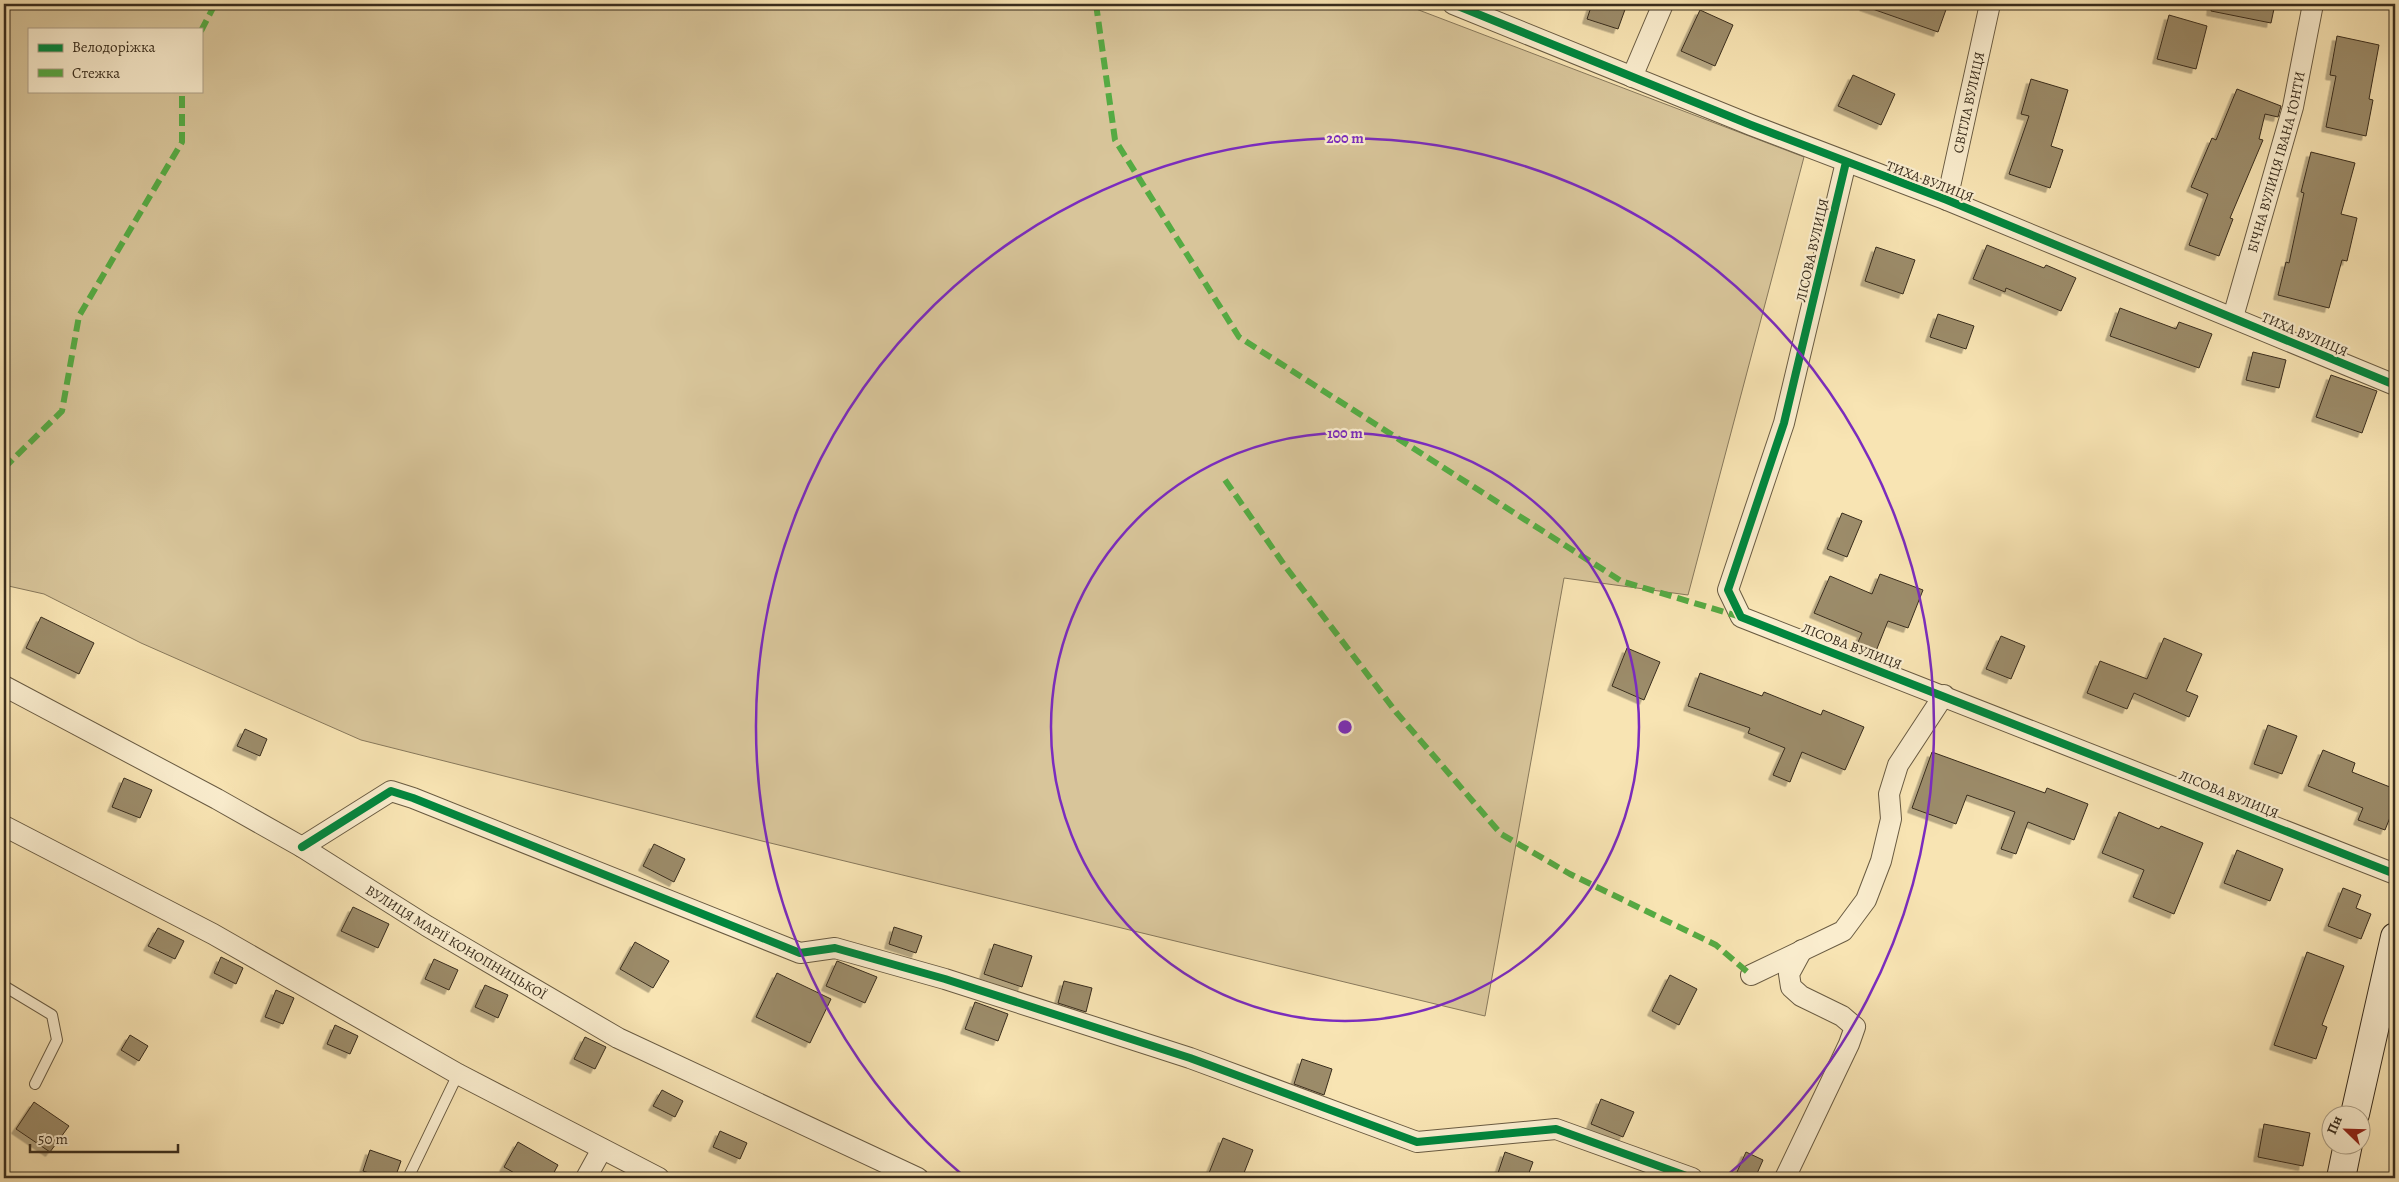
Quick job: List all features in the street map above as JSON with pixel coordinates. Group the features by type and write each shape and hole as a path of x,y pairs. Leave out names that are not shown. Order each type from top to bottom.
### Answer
{"street":[{"name":"ТИХА ВУЛИЦЯ","path":"1453,4 1846,162 1947,200 2395,385"},
{"path":"1632,77 1663,4"},
{"name":"СВІТЛА ВУЛИЦЯ","path":"1947,200 1990,4"},
{"name":"БІЧНА ВУЛИЦЯ ІВАНА ҐОНТИ","path":"2234,317 2293,107 2313,4"},
{"name":"ЛІСОВА ВУЛИЦЯ","path":"1846,162 1784,423 1728,590 1741,616 2395,874"},
{"name":"ВУЛИЦЯ МАРІЇ КОНОПНИЦЬКОЇ","path":"4,686 217,799 302,847 428,926 618,1038 918,1178"},
{"path":"1751,975 1843,931 1866,900 1881,861 1891,819 1889,794 1898,765 1944,695"},
{"path":"302,847 392,791 800,953 835,948 945,979 1190,1058 1416,1142 1556,1128 1692,1178"},
{"path":"4,826 213,934 458,1074 659,1178"},
{"path":"2357,1104 2395,937"},
{"path":"1785,1178 1849,1044 1855,1027 1842,1016 1800,996 1791,987 1789,974 1802,950"},
{"path":"586,1178 602,1149"},
{"path":"2341,1178 2346,1154"}],"lane":[{"path":"4,986 52,1015 57,1040 36,1084"},
{"path":"408,1178 458,1074"}],"shaded area":[{"path":"4,4 1403,4 1804,157 1688,595 1564,578 1485,1016 762,841 361,740 141,643 44,594 4,585"}],"building":[{"path":"1592,4 1627,4 1618,29 1587,19"},
{"path":"1865,4 1948,4 1938,32 1864,6"},
{"path":"2212,4 2275,4 2271,23 2211,11"},
{"path":"1700,10 1733,25 1715,66 1681,51"},
{"path":"2169,15 2207,26 2196,69 2157,59"},
{"path":"2337,36 2379,45 2369,99 2373,100 2366,136 2326,127 2336,76 2330,75"},
{"path":"1853,75 1895,94 1881,125 1838,106"},
{"path":"2031,79 2068,90 2051,146 2063,150 2050,188 2009,174 2029,116 2021,114"},
{"path":"2237,89 2281,106 2278,117 2265,114 2259,139 2263,140 2230,218 2233,219 2219,256 2189,245 2208,194 2191,187 2212,138 2216,140"},
{"path":"2311,152 2355,163 2341,214 2357,218 2347,261 2342,260 2329,308 2278,295 2286,262 2289,263 2304,193 2301,192"},
{"path":"1987,245 2044,268 2046,265 2076,278 2061,311 2006,288 2005,292 1973,279"},
{"path":"1876,247 1915,260 1903,294 1865,281"},
{"path":"2120,308 2176,329 2179,322 2212,334 2199,368 2110,336"},
{"path":"1938,314 1974,326 1966,349 1930,337"},
{"path":"2253,352 2286,360 2279,388 2246,380"},
{"path":"2331,375 2377,391 2362,433 2316,417"},
{"path":"1842,513 1862,521 1847,557 1827,549"},
{"path":"1880,574 1923,590 1908,628 1888,621 1874,656 1855,649 1862,633 1814,613 1830,576 1872,594"},
{"path":"41,617 94,643 79,674 26,648"},
{"path":"2001,636 2025,646 2011,679 1986,669"},
{"path":"2164,638 2202,654 2186,691 2198,696 2189,717 2134,693 2127,709 2087,693 2100,661 2147,679"},
{"path":"1627,648 1660,662 1644,700 1612,686"},
{"path":"1700,673 1762,696 1764,692 1821,715 1823,710 1864,727 1845,770 1802,752 1790,782 1773,775 1785,748 1748,733 1750,728 1688,706"},
{"path":"2268,725 2297,736 2282,774 2254,764"},
{"path":"245,729 267,739 260,756 237,746"},
{"path":"2323,750 2355,763 2352,772 2395,789 2395,805 2385,830 2358,820 2363,808 2308,786"},
{"path":"1932,752 2045,793 2047,788 2088,804 2074,840 2028,822 2016,854 2001,849 2015,812 1967,795 1956,824 1912,808"},
{"path":"124,778 152,790 140,818 112,807"},
{"path":"2119,812 2159,829 2161,826 2203,843 2174,914 2133,897 2144,870 2102,853"},
{"path":"654,844 685,859 674,882 643,866"},
{"path":"2237,850 2283,869 2270,901 2224,883"},
{"path":"2343,888 2361,895 2356,908 2371,914 2361,939 2328,926"},
{"path":"353,907 389,924 378,948 341,931"},
{"path":"894,927 922,936 916,953 889,944"},
{"path":"158,928 184,941 175,959 148,946"},
{"path":"635,942 669,961 653,988 620,969"},
{"path":"994,944 1032,956 1022,987 984,974"},
{"path":"2307,952 2344,966 2322,1025 2327,1027 2316,1059 2274,1045"},
{"path":"221,957 243,968 236,984 214,973"},
{"path":"434,959 458,970 449,990 425,979"},
{"path":"837,961 877,977 865,1003 826,986"},
{"path":"777,973 831,999 810,1043 756,1017"},
{"path":"1670,975 1697,989 1679,1025 1652,1011"},
{"path":"1064,981 1092,988 1086,1012 1058,1003"},
{"path":"485,985 508,995 498,1018 475,1007"},
{"path":"276,990 294,998 283,1024 265,1017"},
{"path":"975,1002 1008,1014 998,1041 965,1029"},
{"path":"335,1025 358,1036 350,1054 327,1044"},
{"path":"130,1035 148,1046 139,1061 121,1050"},
{"path":"585,1037 606,1047 595,1069 574,1059"},
{"path":"1302,1059 1332,1069 1324,1095 1294,1084"},
{"path":"662,1090 683,1101 675,1117 653,1106"},
{"path":"1601,1099 1634,1112 1623,1137 1591,1124"},
{"path":"34,1102 69,1126 50,1152 16,1129"},
{"path":"2264,1124 2310,1133 2303,1166 2258,1157"},
{"path":"720,1131 747,1143 740,1159 713,1147"},
{"path":"1223,1138 1253,1150 1242,1178 1207,1178"},
{"path":"518,1142 558,1165 551,1178 523,1178 504,1167"},
{"path":"370,1150 401,1161 395,1178 384,1178 363,1171"},
{"path":"1505,1152 1533,1162 1527,1178 1514,1178 1498,1173"},
{"path":"1746,1152 1763,1160 1755,1178 1737,1172"}],"marked path":[{"path":"202,29 215,4"},
{"path":"1096,4 1115,140 1239,337 1621,581 1741,617"},
{"path":"4,468 62,411 79,316 182,142 182,92"},
{"path":"1225,480 1285,566 1396,712 1501,834 1570,874 1716,945 1751,975"}],"cycle path":[{"path":"1453,4 1751,125 1947,200 2395,385"},
{"path":"1846,162 1784,423 1728,590 1741,617 2395,874"},
{"path":"302,847 391,791 413,798 800,953 835,948 945,979 1190,1058 1417,1142 1556,1129 1692,1178"}]}
